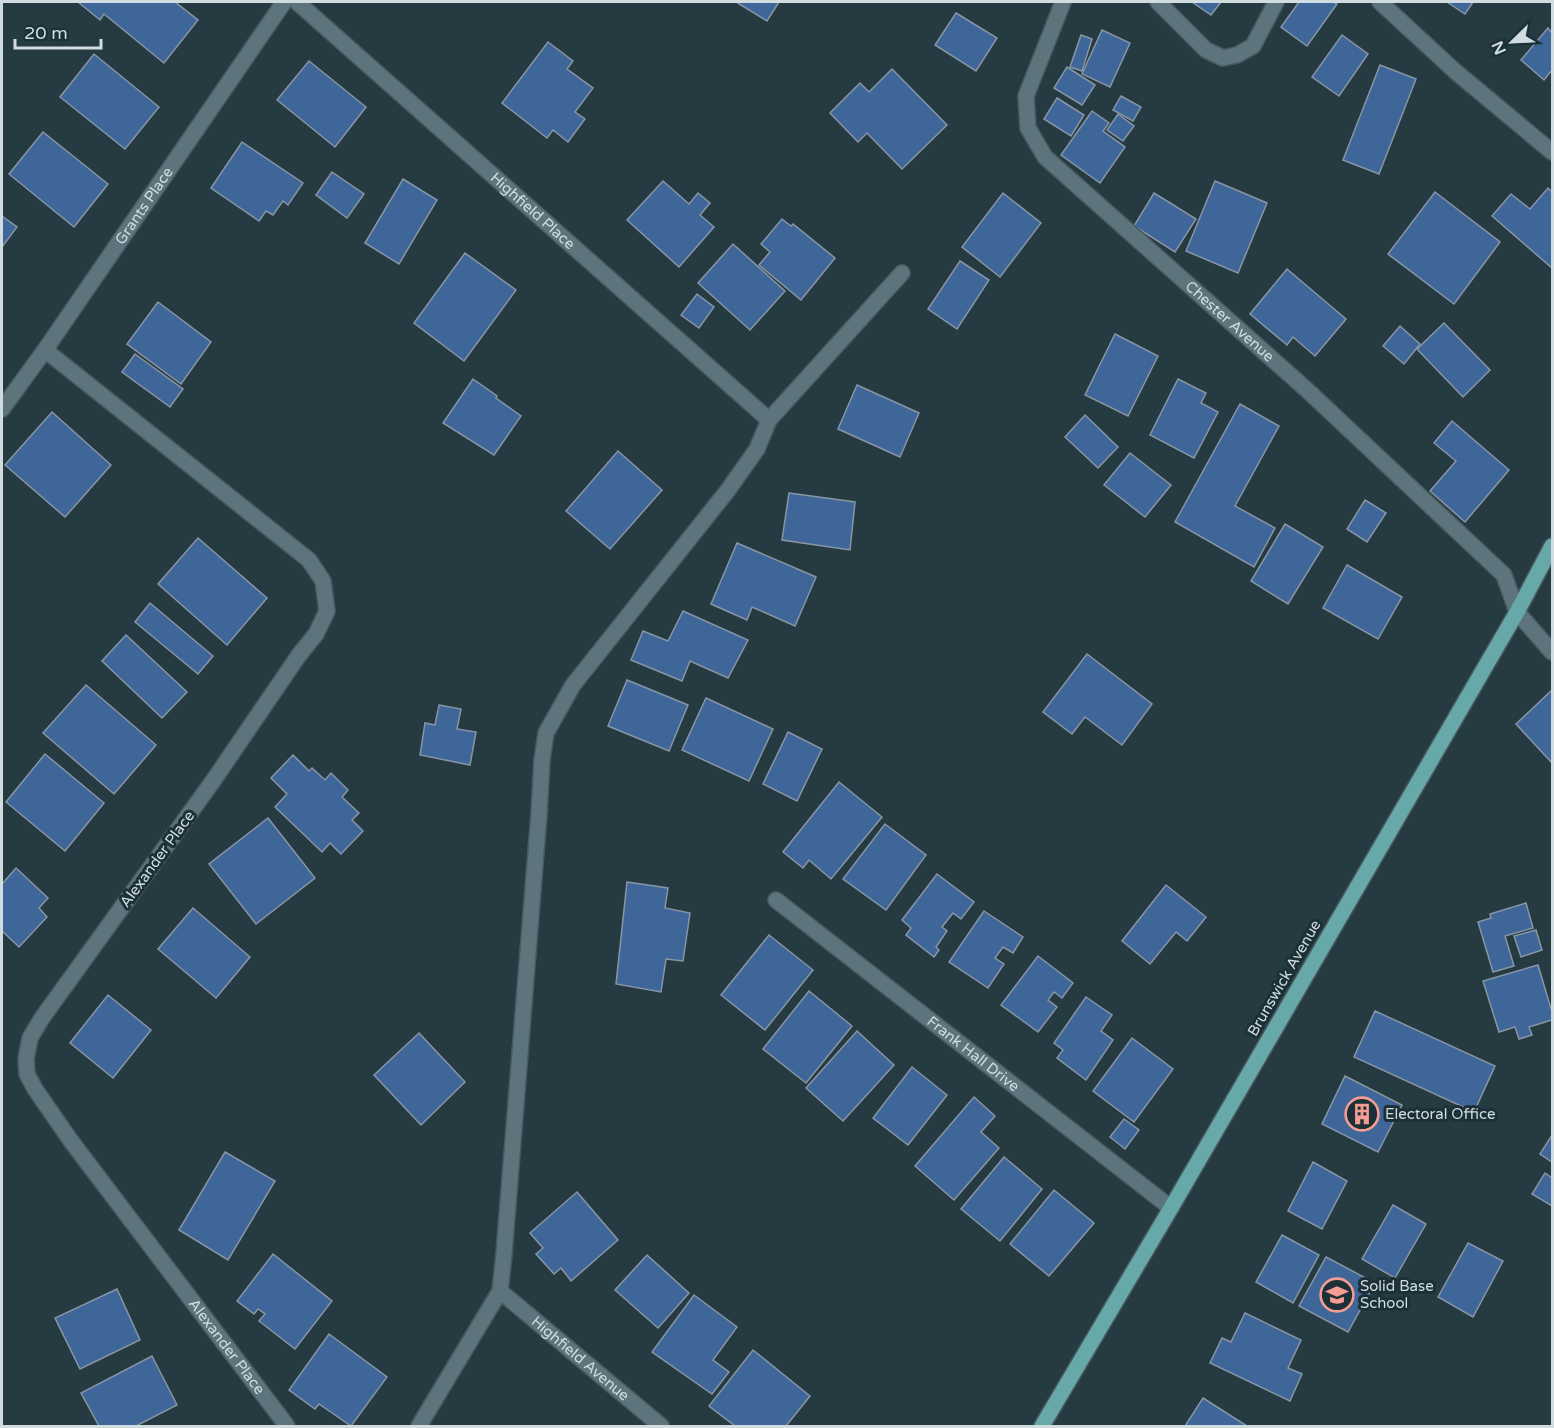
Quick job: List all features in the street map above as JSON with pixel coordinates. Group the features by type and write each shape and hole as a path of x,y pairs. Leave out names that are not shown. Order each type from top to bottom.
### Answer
{"main road":[{"name":"Brunswick Avenue","path":"1042,1426 1517,612 1552,546"}],"street":[{"name":"Grants Place","path":"2,409 284,2"},
{"name":"Highfield Place","path":"297,2 769,420"},
{"name":"Chester Avenue","path":"1063,2 1026,96 1028,128 1045,157 1307,390 1504,575 1517,612"},
{"path":"1158,2 1206,51 1223,58 1237,55 1253,46 1276,2"},
{"path":"1380,2 1456,72 1552,152"},
{"path":"419,1426 500,1291 546,733 573,685 758,449 769,420 902,273"},
{"name":"Alexander Place","path":"45,350 309,560 323,581 327,611 316,634 42,1018 30,1038 26,1059 27,1074 35,1089 71,1142 287,1426"},
{"path":"1517,612 1552,652"},
{"name":"Frank Hall Drive","path":"777,900 1171,1208"},
{"name":"Highfield Avenue","path":"500,1291 661,1426"}],"building":[{"path":"78,2 175,2 198,20 164,63 104,14 100,20"},
{"path":"736,2 779,2 767,21"},
{"path":"1192,2 1221,2 1211,15"},
{"path":"1299,2 1337,4 1307,46 1281,27"},
{"path":"1447,2 1473,2 1465,14"},
{"path":"956,13 997,38 976,71 935,45"},
{"path":"1548,28 1552,33 1552,70 1544,80 1521,60"},
{"path":"1102,30 1130,43 1110,87 1082,74"},
{"path":"1081,35 1092,39 1082,71 1070,67"},
{"path":"1342,35 1368,54 1339,96 1312,77"},
{"path":"548,42 573,61 567,69 593,88 575,112 585,119 568,142 553,130 547,138 502,103"},
{"path":"94,54 159,107 125,149 60,97"},
{"path":"309,61 366,107 335,147 277,100"},
{"path":"1380,65 1416,79 1379,174 1343,160"},
{"path":"1067,67 1095,85 1082,105 1054,88"},
{"path":"892,69 947,125 902,169 867,133 858,142 830,113 860,83 869,92"},
{"path":"1121,96 1141,107 1133,121 1113,110"},
{"path":"1057,98 1084,115 1071,136 1044,119"},
{"path":"1092,111 1109,123 1103,131 1125,147 1100,183 1061,155"},
{"path":"1118,114 1134,126 1123,141 1107,130"},
{"path":"43,132 108,184 74,227 9,174"},
{"path":"242,142 303,183 288,205 283,201 273,215 266,211 259,221 211,188"},
{"path":"332,172 364,194 347,218 316,195"},
{"path":"403,179 437,200 399,264 365,243"},
{"path":"663,181 689,204 698,193 710,203 700,215 714,227 679,267 627,220"},
{"path":"1215,181 1267,203 1238,273 1186,251"},
{"path":"1548,188 1552,192 1552,268 1492,216 1511,194 1530,209"},
{"path":"1435,192 1500,242 1454,304 1388,254"},
{"path":"1003,193 1041,223 1000,277 962,247"},
{"path":"1154,193 1196,219 1175,252 1134,226"},
{"path":"2,216 17,227 2,247"},
{"path":"782,219 791,226 793,224 835,258 801,300 759,265 770,252 761,244"},
{"path":"733,244 785,291 750,330 698,283"},
{"path":"465,253 516,290 464,361 414,323"},
{"path":"960,261 989,280 957,329 928,309"},
{"path":"1287,269 1346,319 1315,356 1293,337 1287,345 1250,314"},
{"path":"697,294 714,307 699,328 681,315"},
{"path":"158,302 211,342 181,384 127,344"},
{"path":"1444,323 1490,370 1463,397 1417,349"},
{"path":"1400,326 1420,344 1404,364 1383,346"},
{"path":"1115,334 1158,356 1128,416 1085,395"},
{"path":"135,354 183,389 170,407 122,372"},
{"path":"473,379 521,416 494,455 443,423"},
{"path":"1178,379 1206,393 1201,403 1218,412 1194,458 1150,435"},
{"path":"857,385 919,413 900,457 838,429"},
{"path":"1240,404 1279,426 1235,506 1275,528 1254,567 1175,522"},
{"path":"52,412 111,465 65,517 5,465"},
{"path":"1085,415 1118,447 1098,468 1065,437"},
{"path":"1452,421 1509,470 1465,522 1430,491 1456,461 1434,443"},
{"path":"618,451 662,490 610,549 566,511"},
{"path":"1130,453 1171,485 1145,517 1104,485"},
{"path":"789,493 855,502 850,550 782,540"},
{"path":"1365,500 1386,513 1367,542 1347,529"},
{"path":"1285,524 1323,547 1288,604 1251,581"},
{"path":"198,538 267,598 227,645 158,584"},
{"path":"737,543 816,577 795,626 752,607 747,620 711,604"},
{"path":"1347,565 1402,597 1378,639 1323,608"},
{"path":"150,603 213,656 198,674 135,622"},
{"path":"683,611 748,640 728,678 690,661 682,681 631,660 643,631 668,641"},
{"path":"126,635 187,692 162,718 102,661"},
{"path":"1087,654 1152,704 1122,745 1085,717 1072,734 1043,712"},
{"path":"627,680 688,705 669,751 608,726"},
{"path":"86,685 156,745 114,794 43,733"},
{"path":"1552,690 1552,763 1516,724"},
{"path":"706,698 773,729 749,781 682,750"},
{"path":"439,705 461,709 457,729 476,732 470,765 420,755 425,723 435,725"},
{"path":"788,732 822,749 797,801 763,784"},
{"path":"45,754 104,803 65,851 6,802"},
{"path":"293,755 309,771 312,768 325,780 331,773 348,790 342,797 359,813 352,820 363,831 341,854 330,843 322,852 275,807 287,794 271,778"},
{"path":"839,782 882,817 831,879 809,860 803,868 783,852"},
{"path":"268,818 315,878 256,924 209,864"},
{"path":"885,824 926,855 886,910 843,879"},
{"path":"16,868 48,898 39,908 47,917 19,947 2,931 2,884"},
{"path":"937,874 974,902 961,919 953,913 942,927 947,931 936,947 939,950 934,957 906,935 911,928 902,920"},
{"path":"627,882 668,888 665,908 690,913 683,961 666,959 661,992 616,984"},
{"path":"1166,885 1206,917 1187,941 1176,932 1150,964 1122,941"},
{"path":"1526,903 1533,928 1505,936 1514,966 1493,972 1478,922 1491,918 1490,914"},
{"path":"193,908 250,957 216,998 158,949"},
{"path":"984,911 1023,937 1013,953 1003,947 995,958 1004,964 988,988 949,962"},
{"path":"1536,930 1542,950 1521,957 1514,936"},
{"path":"769,935 813,970 765,1030 721,995"},
{"path":"1038,956 1073,983 1062,998 1054,992 1048,1000 1057,1007 1038,1032 1001,1005"},
{"path":"1538,965 1552,1012 1552,1020 1529,1027 1532,1035 1519,1039 1515,1027 1499,1032 1483,981"},
{"path":"809,991 852,1026 806,1083 763,1049"},
{"path":"108,995 151,1030 113,1078 70,1043"},
{"path":"1086,997 1112,1015 1101,1031 1113,1040 1086,1080 1057,1058 1063,1050 1054,1043"},
{"path":"1375,1011 1495,1066 1474,1112 1354,1057"},
{"path":"857,1031 894,1065 843,1121 806,1088"},
{"path":"419,1033 465,1082 421,1125 374,1075"},
{"path":"1132,1038 1173,1069 1134,1122 1093,1091"},
{"path":"912,1067 947,1095 908,1145 873,1118"},
{"name":"Electoral Office","path":"1345,1076 1402,1105 1378,1152 1322,1124"},
{"path":"974,1097 995,1116 981,1132 999,1148 954,1200 915,1166"},
{"path":"1124,1119 1139,1130 1125,1149 1110,1137"},
{"path":"1552,1135 1552,1162 1540,1154"},
{"path":"225,1152 275,1181 228,1260 179,1230"},
{"path":"1004,1157 1042,1189 1000,1241 961,1209"},
{"path":"1313,1162 1347,1181 1322,1229 1288,1211"},
{"path":"1545,1173 1552,1178 1552,1206 1532,1194"},
{"path":"1054,1190 1094,1223 1049,1276 1010,1244"},
{"path":"577,1192 618,1240 571,1281 561,1268 554,1274 536,1254 543,1248 530,1233"},
{"path":"1393,1205 1426,1224 1395,1278 1362,1259"},
{"path":"1282,1235 1319,1255 1293,1303 1256,1282"},
{"path":"1468,1243 1503,1261 1473,1317 1438,1297"},
{"path":"273,1254 332,1301 295,1349 259,1321 265,1314 258,1309 254,1314 237,1301"},
{"path":"647,1255 689,1293 658,1328 615,1290"},
{"name":"Solid Base School","path":"1326,1257 1375,1283 1348,1332 1299,1306"},
{"path":"117,1289 140,1340 80,1369 55,1318"},
{"path":"694,1295 737,1327 713,1360 729,1372 712,1394 652,1352"},
{"path":"1245,1313 1301,1340 1288,1368 1302,1374 1290,1401 1210,1363 1222,1338 1231,1342"},
{"path":"329,1334 387,1377 351,1426 319,1404 315,1409 289,1390"},
{"path":"753,1350 810,1396 786,1426 735,1426 709,1406"},
{"path":"152,1356 177,1405 136,1426 99,1426 81,1393"},
{"path":"1203,1398 1247,1426 1185,1426"}],"place":[{"name":"Electoral Office","path":"1362,1114"},
{"name":"Solid Base School","path":"1337,1295"}]}
